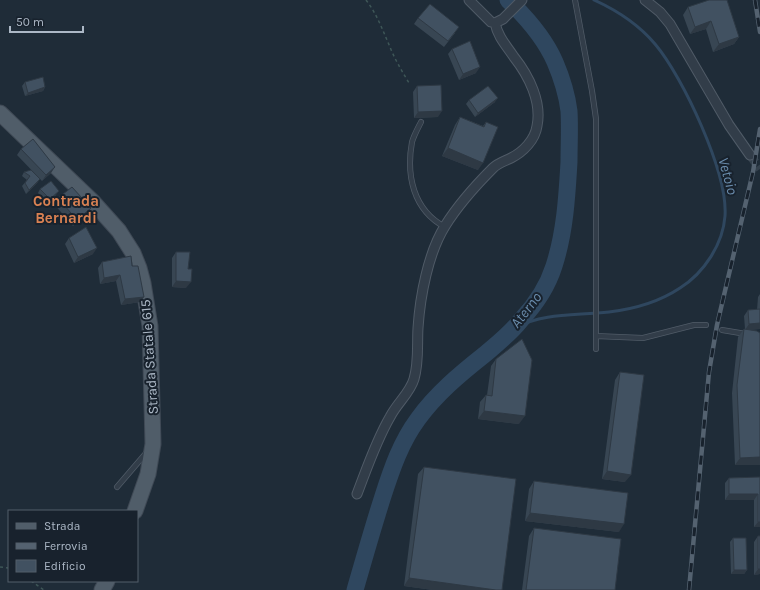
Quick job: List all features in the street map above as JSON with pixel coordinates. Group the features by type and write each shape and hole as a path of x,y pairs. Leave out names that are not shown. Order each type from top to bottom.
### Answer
{"main road":[{"name":"Strada Statale 615","path":"0,113 93,202 119,231 133,252 139,268 150,326 153,444 148,474 135,510"}],"street":[{"path":"469,0 491,22 495,23 500,22 522,0"},
{"path":"645,0 660,12 670,24 729,125 750,155"},
{"path":"357,494 375,447 389,418 410,388 415,378 418,327 424,286 437,244 445,227 466,198 493,168 514,157 527,146 534,136 537,127 538,115 533,89 519,64 501,39 495,23"}],"lane":[{"path":"575,1 596,119 596,349"},
{"path":"421,122 413,141 411,153 414,192 430,218 445,227"},
{"path":"596,336 643,338 694,325 706,325"},
{"path":"722,330 753,334"},
{"path":"117,487 153,444"}],"path":[{"path":"366,0 372,7 398,65 408,83"},
{"path":"32,582 44,590"}],"building":[{"path":"709,0 727,0 739,37 719,44 711,21 695,27 688,7"},
{"path":"430,4 459,27 448,41 418,18"},
{"path":"470,41 480,67 463,74 452,49"},
{"path":"43,77 45,87 28,93 25,82"},
{"path":"441,85 442,111 418,112 417,86"},
{"path":"488,86 498,98 478,113 469,100"},
{"path":"460,117 484,127 486,122 498,127 483,163 448,148"},
{"path":"33,139 55,167 46,175 21,149"},
{"path":"31,170 40,179 29,190 25,183 30,176 24,172"},
{"path":"51,181 59,191 50,199 40,189"},
{"path":"72,187 91,208 77,220 58,198"},
{"path":"86,227 97,248 78,257 69,238"},
{"path":"176,252 190,252 188,269 192,269 191,282 176,281"},
{"path":"131,256 132,266 138,266 144,297 125,299 120,275 104,278 102,262"},
{"path":"760,309 760,323 749,324 748,310"},
{"path":"744,329 757,331 760,333 760,457 740,458 737,385"},
{"path":"522,339 532,360 525,416 484,411 486,395 492,396 496,359"},
{"path":"620,372 644,375 631,475 607,471"},
{"path":"424,467 516,479 502,590 409,578"},
{"path":"760,477 760,522 758,522 758,494 729,494 729,478"},
{"path":"534,481 628,493 624,524 530,513"},
{"path":"534,528 621,539 615,590 526,590"},
{"path":"758,536 760,536 760,569 758,569"},
{"path":"733,538 746,538 747,570 734,570"}],"waterway":[{"name":"Aterno","path":"355,590 390,475 402,446 412,428 440,393 503,339 526,314 545,287 558,253 565,214 569,162 568,105 559,73 546,44 522,14 508,0"},
{"name":"Vetoio","path":"514,328 538,319 549,317 628,309 664,297 689,282 704,266 716,247 723,227 725,216 724,198 712,151 702,126 678,79 666,59 649,37 619,13 594,0"}],"tunnel":[{"path":"750,155 760,169"}],"railway":[{"path":"755,0 760,32"},
{"path":"689,590 709,372 717,325 753,172 760,129"}],"district":[{"name":"Contrada Bernardi","path":"66,210"}]}
